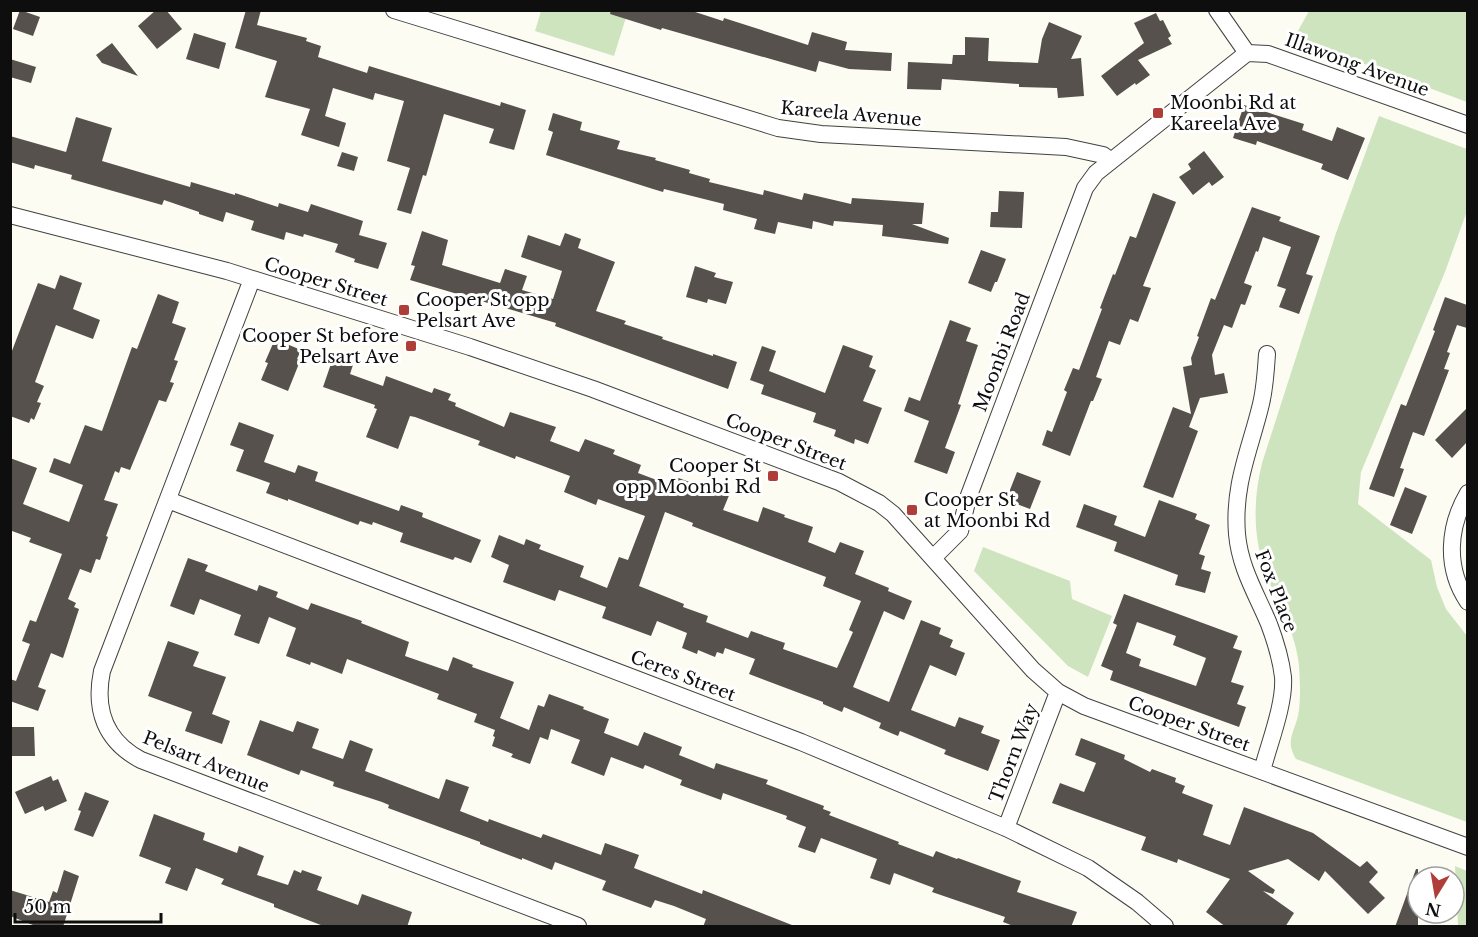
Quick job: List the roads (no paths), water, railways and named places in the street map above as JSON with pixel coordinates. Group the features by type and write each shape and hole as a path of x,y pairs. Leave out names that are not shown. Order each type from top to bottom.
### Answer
{"street":[{"name":"Kareela Avenue","path":"394,10 778,128 821,134 1069,147 1103,155 1111,161"},
{"path":"1111,161 1247,53 1217,10"},
{"name":"Illawong Avenue","path":"1247,53 1268,54 1467,125"},
{"name":"Moonbi Road","path":"933,558 956,536 963,524 968,498 1080,198 1090,180 1111,161"},
{"name":"Cooper Street","path":"11,218 252,279 459,343 592,389 838,482 879,503 893,514 1033,670 1058,692 1084,706 1467,847"},
{"name":"Pelsart Avenue","path":"252,279 102,671 100,710 106,726 118,743 141,760 578,927"},
{"name":"Fox Place","path":"1262,771 1279,713 1283,678 1274,637 1251,587 1242,560 1237,534 1236,505 1244,461 1263,394 1267,354"},
{"path":"1467,493 1453,527 1451,553 1459,586 1467,602"},
{"name":"Ceres Street","path":"168,500 801,742 1006,828 1089,868 1137,902 1165,927"},
{"name":"Thorn Way","path":"1006,828 1058,692"}],"place":[{"name":"Moonbi Rd at Kareela Ave","path":"1158,113"},
{"name":"Cooper St opp Pelsart Ave","path":"404,310"},
{"name":"Cooper St before Pelsart Ave","path":"411,346"},
{"name":"Cooper St opp Moonbi Rd","path":"773,476"},
{"name":"Cooper St at Moonbi Rd","path":"912,510"}]}
